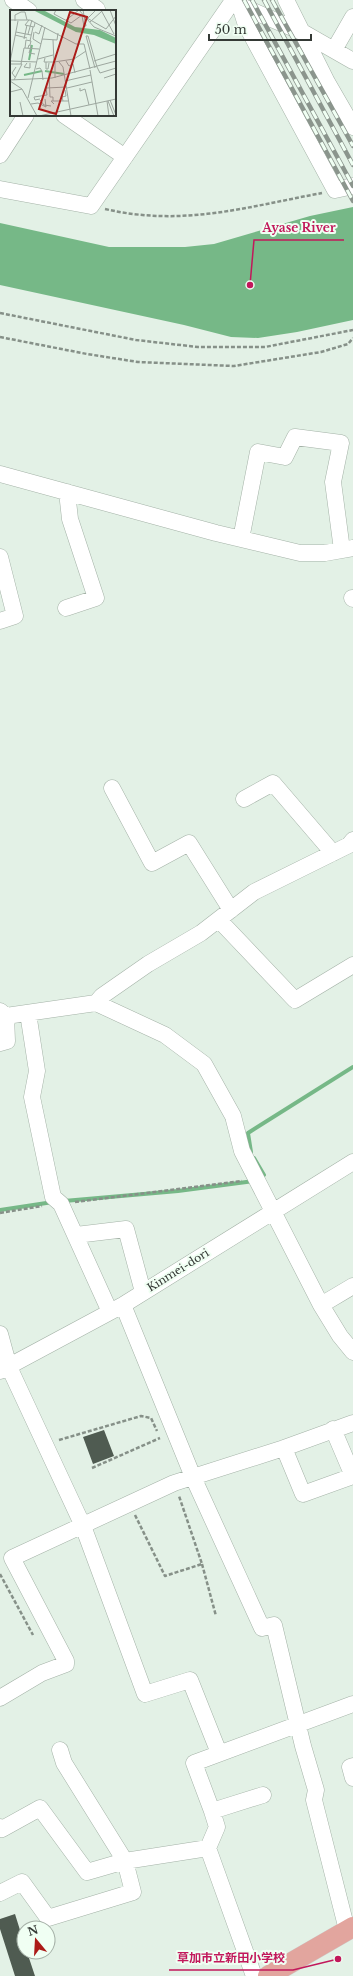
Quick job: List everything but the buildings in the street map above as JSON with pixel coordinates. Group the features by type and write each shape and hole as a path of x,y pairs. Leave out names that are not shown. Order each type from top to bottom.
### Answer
{"main road":[{"path":"268,1976 349,1925"}],"street":[{"path":"13,0 28,10"},
{"path":"84,0 99,7"},
{"path":"286,0 304,33 327,82 353,127"},
{"path":"234,2 304,33 353,61"},
{"path":"0,189 91,206 234,2"},
{"path":"234,2 335,190 353,186"},
{"path":"334,50 351,24"},
{"path":"0,154 25,116"},
{"path":"65,116 125,157"},
{"path":"0,474 240,539 300,553 325,553 347,549 333,482 341,443 295,437 285,457 258,452 240,539"},
{"path":"66,608 96,598 70,519 67,492"},
{"path":"0,557 15,616 0,621"},
{"path":"244,799 273,783 333,853"},
{"path":"112,788 152,863 188,843 225,915 295,1000 353,965"},
{"path":"96,1003 102,996 143,968 184,944 254,892 349,846 353,840"},
{"path":"0,1043 7,1041 3,1013 28,1013 96,1003 165,1036 204,1064 233,1116 242,1151 273,1211 322,1305 340,1336 353,1352"},
{"path":"28,1013 37,1071 32,1097 53,1197 61,1204 76,1235 117,1308 262,1628 274,1625 316,1790 314,1800 349,1925"},
{"name":"Kinmei-dori","path":"4,1369 117,1308 353,1162"},
{"path":"76,1235 126,1229 143,1292"},
{"path":"322,1305 353,1286"},
{"path":"0,1334 4,1369 83,1526 145,1694 190,1680 219,1753"},
{"path":"0,1698 42,1673 66,1664 66,1660 12,1558 174,1483 284,1448 332,1429 353,1423"},
{"path":"284,1448 303,1494 353,1476 332,1429"},
{"path":"254,1976 208,1848 217,1827 194,1762 353,1704"},
{"path":"0,1893 22,1882 48,1918 133,1892 125,1861 64,1763 60,1750"},
{"path":"353,1766 350,1767 353,1778"},
{"path":"212,1811 263,1795"},
{"path":"0,1827 2,1829 40,1808 87,1872 125,1861 208,1848"}],"path":[{"path":"91,206 122,213 160,217 212,215 335,190"},
{"path":"0,313 136,340 198,347 265,346 353,330"},
{"path":"0,337 87,354 138,362 234,366 321,352 348,344 353,338"},
{"path":"0,1213 257,1179"},
{"path":"54,1441 141,1416 151,1418 163,1446"},
{"path":"92,1468 160,1438"},
{"path":"174,1483 202,1564 216,1616"},
{"path":"129,1504 165,1576 202,1564"},
{"path":"0,1574 33,1635"}],"shaded area":[{"path":"353,207 353,320 297,332 258,338 231,337 184,325 0,285 0,223 109,247 185,247 214,244 310,216"}],"waterway":[{"path":"251,1152 248,1133 353,1067"},
{"path":"254,1158 264,1175 260,1178"},
{"path":"64,1201 178,1191 254,1181"},
{"path":"0,1210 53,1202"}],"railway":[{"path":"244,0 353,201"},
{"path":"252,0 353,186"},
{"path":"264,0 353,165"},
{"path":"272,0 353,146"}],"place":[{"name":"Ayase River","path":"250,285"},
{"name":"草加市立新田小学校","path":"338,1959"}]}
